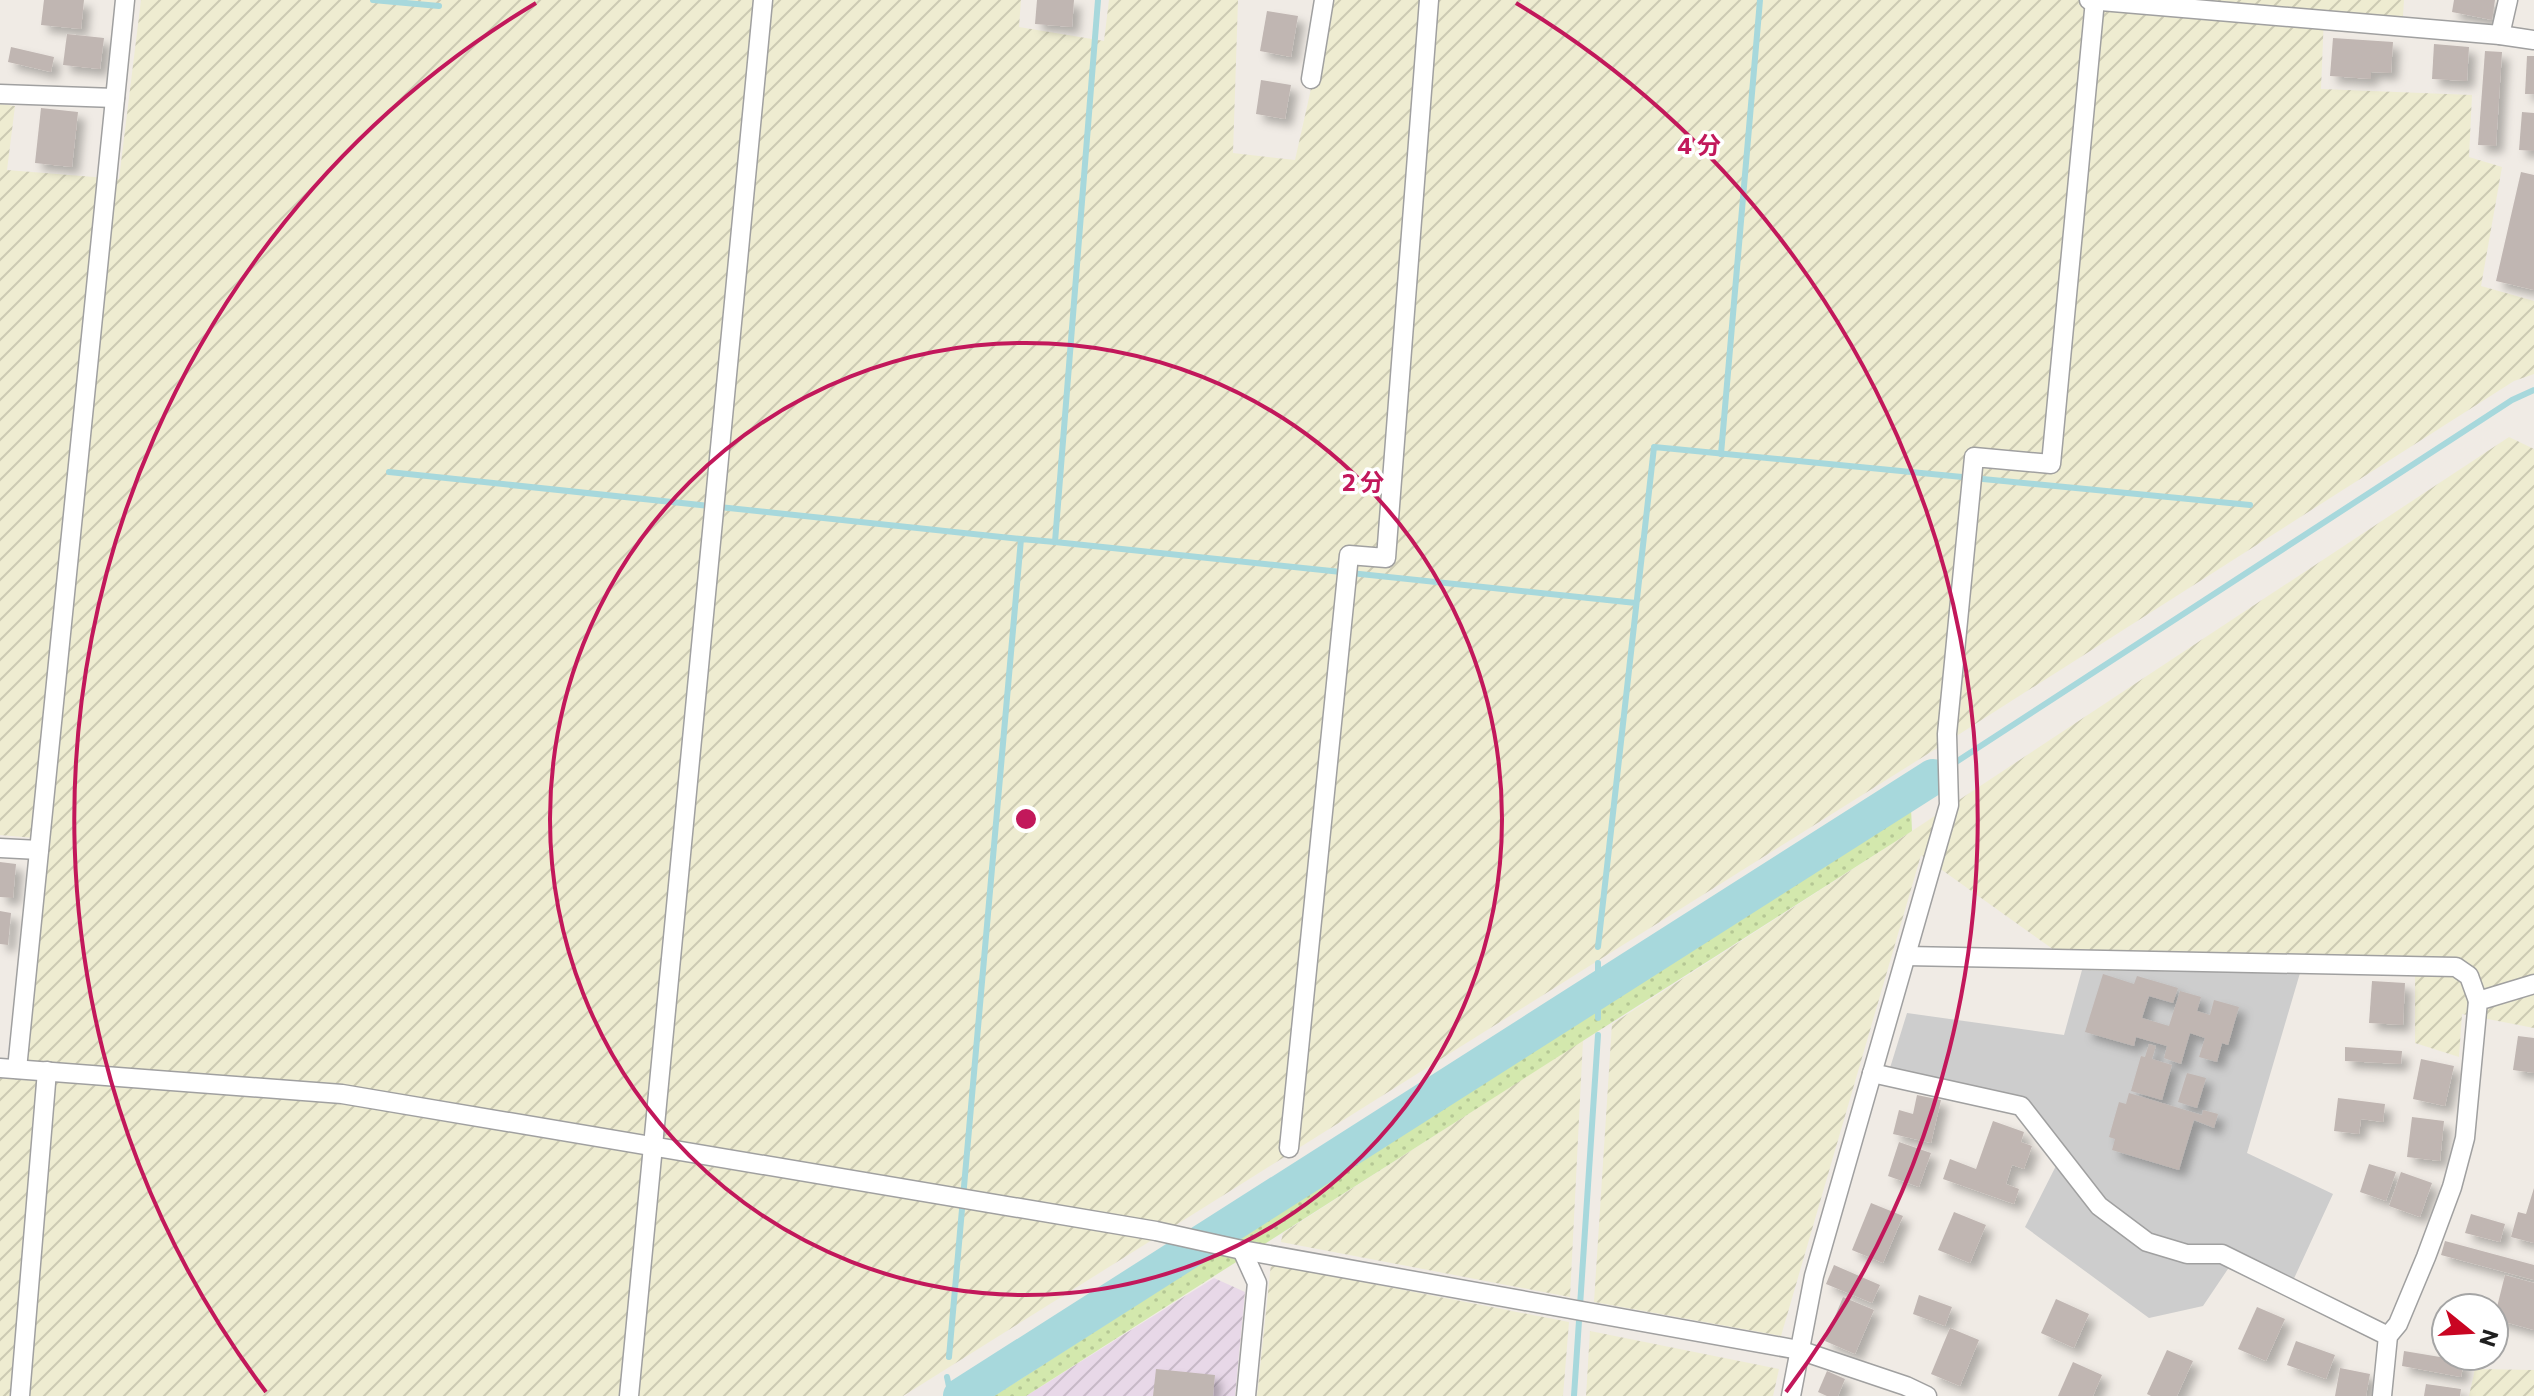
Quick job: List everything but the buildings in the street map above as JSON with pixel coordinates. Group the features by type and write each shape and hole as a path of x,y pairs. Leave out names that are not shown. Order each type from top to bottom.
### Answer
{"street":[{"path":"125,0 39,850 8,1068 342,1094 1156,1231 1242,1250 1799,1350 1927,1396"},
{"path":"629,1396 763,0"},
{"path":"1311,79 1324,0"},
{"path":"1289,1148 1349,555 1386,558 1429,0"},
{"path":"2089,0 2534,40"},
{"path":"1791,1396 1814,1276 1949,805 1947,734 1974,457 2051,464 2095,0"},
{"path":"2500,35 2508,0"},
{"path":"0,94 115,98"},
{"path":"0,848 39,850"},
{"path":"1906,956 2456,967 2469,976 2478,1001 2465,1138 2452,1187 2404,1311 2388,1336 2382,1396"},
{"path":"2478,1001 2534,984"},
{"path":"20,1396 47,1071"},
{"path":"1872,1073 2021,1106 2099,1206 2147,1242 2187,1254 2222,1254 2388,1336"},
{"path":"1242,1250 1257,1283 1246,1396"}],"shaded area":[{"path":"141,0 1021,0 1019,27 1104,41 1109,0 1238,0 1233,153 1295,160 1331,0 2404,0 2403,16 2324,15 2321,89 2472,95 2469,157 2502,167 2481,286 2534,301 2534,374 2514,381 1958,735 903,1396 0,1396 0,1078 22,1079 46,839 0,835 0,104 15,106 7,170 119,179"},
{"path":"2509,437 2534,449 2534,1028 2462,1014 2459,1057 2415,1043 2415,971 2082,970 1921,855 1781,1336 1594,1302 1612,1024 1912,831"},
{"path":"2082,970 2300,973 2247,1153 2333,1194 2291,1285 2236,1257 2203,1306 2149,1318 2025,1227 2063,1152 2024,1100 1890,1068 1907,1013 2064,1035"},
{"path":"1583,1040 1570,1297 1281,1242 1283,1233"},
{"path":"1271,1264 1569,1322 1563,1396 1257,1396"},
{"path":"1214,1278 1245,1292 1235,1396 1026,1396"},
{"path":"1590,1331 1779,1369 1773,1396 1586,1396"},
{"path":"2534,1370 2534,1396 2469,1396 2474,1372"}],"green space":[{"path":"1911,808 1912,831 1026,1396 994,1396"}],"waterway":[{"path":"373,0 439,6"},
{"path":"949,1357 1021,539 1055,542 1098,0"},
{"path":"1721,454 1760,0"},
{"path":"1933,777 2512,400 2534,390"},
{"path":"1598,947 1654,447 2250,505"},
{"path":"389,472 1021,539"},
{"path":"1055,542 1636,603"},
{"path":"961,1396 1933,777"},
{"path":"1598,963 1598,1018"},
{"path":"1574,1396 1598,1035"},
{"path":"947,1377 951,1396"}]}
